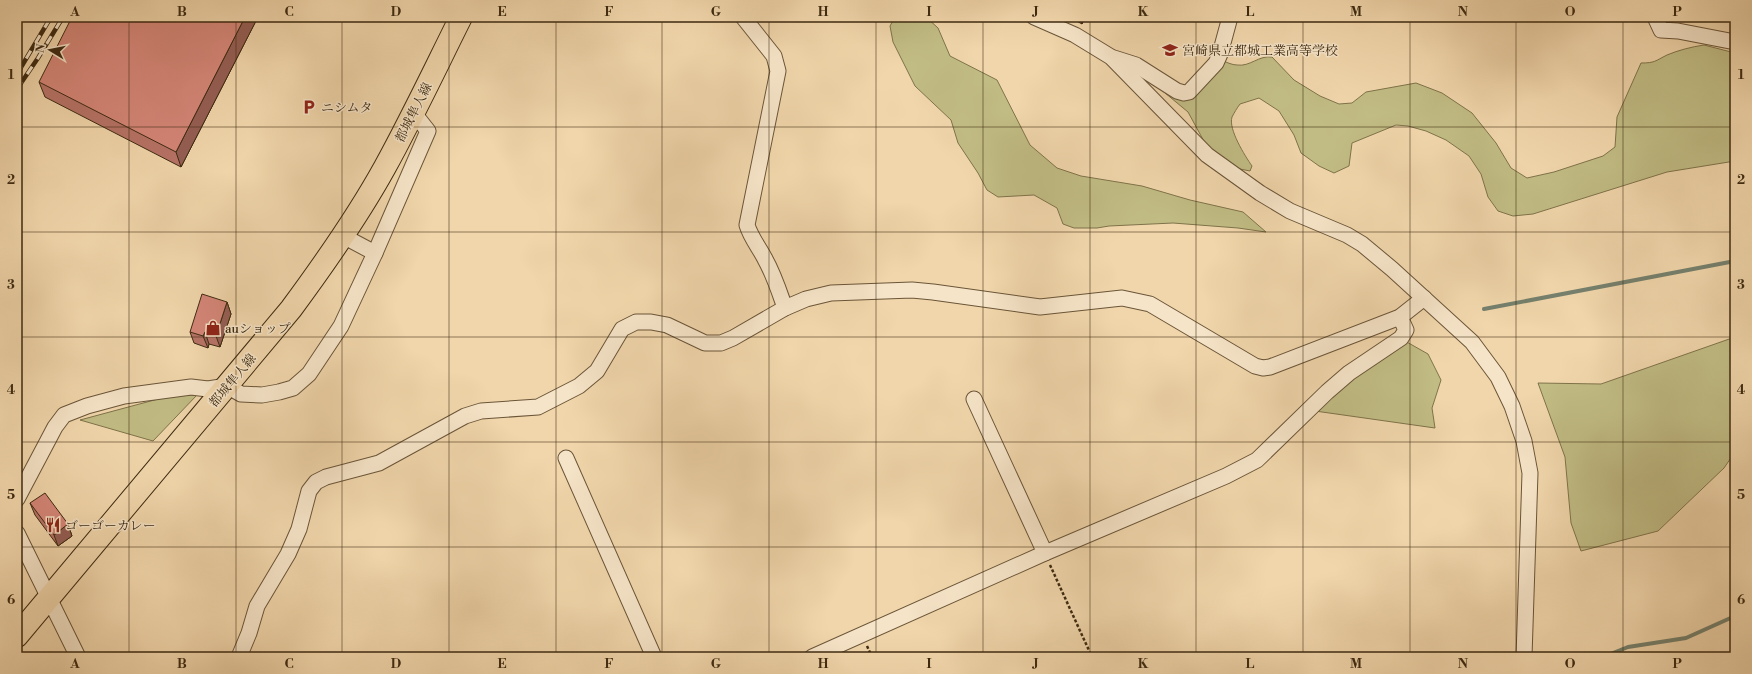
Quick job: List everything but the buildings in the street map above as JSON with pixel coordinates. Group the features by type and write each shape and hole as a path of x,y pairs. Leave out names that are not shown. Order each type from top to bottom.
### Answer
{"main road":[{"name":"都城隼人線","path":"17,636 291,308 343,236 385,167 461,17"}],"street":[{"path":"743,17 774,56 778,71 747,225 751,236 775,278 785,308"},
{"path":"1034,17 1075,35 1111,57 1136,66 1177,91 1184,93 1189,92 1216,63 1220,54 1230,17"},
{"path":"1655,17 1661,30 1678,31 1735,42"},
{"path":"1111,57 1207,155 1260,193 1290,211 1362,244 1392,268 1472,342 1498,377 1512,406 1524,441 1530,473 1524,657"},
{"path":"17,499 55,427 64,416 87,406 124,396 191,387 208,389 227,386 241,394 262,395 292,388 309,374 341,326 375,254 428,131 413,112"},
{"path":"343,236 375,254"},
{"path":"239,657 249,634 257,606 288,554 300,529 309,491 316,482 326,477 379,463 464,416 481,411 538,407 579,386 597,371 622,329 636,322 651,322 667,325 705,343 721,344 785,308 806,299 831,293 889,290 933,292 1040,307 1122,298 1150,304 1255,366 1263,368 1270,367 1400,317 1424,298"},
{"path":"812,657 1045,553 1226,476 1257,460 1327,392 1349,373 1401,338 1406,330 1400,317"},
{"path":"974,399 1045,553"},
{"path":"566,458 654,657"},
{"path":"17,533 78,657"}],"path":[{"path":"1045,553 1092,657"}],"shaded area":[{"path":"895,17 926,17 938,28 950,56 997,80 1030,145 1057,168 1081,176 1142,186 1190,200 1243,212 1266,232 1238,228 1173,223 1074,228 1063,224 1057,208 1034,195 998,197 987,190 978,173 958,143 951,120 915,86 893,42 890,26"},
{"path":"1704,45 1735,53 1735,161 1667,172 1533,214 1513,216 1498,211 1488,197 1481,174 1469,156 1446,140 1426,131 1408,126 1396,125 1352,143 1349,166 1334,173 1319,166 1301,153 1294,135 1279,111 1259,98 1240,104 1232,117 1232,128 1252,166 1250,171 1235,168 1206,145 1188,112 1141,73 1176,95 1221,60 1242,65 1263,58 1272,57 1294,80 1320,96 1339,104 1352,103 1366,92 1416,83 1442,93 1472,113 1496,143 1511,168 1527,178 1554,172 1603,156 1615,147 1617,117 1641,63 1652,62 1676,52"},
{"path":"1735,337 1735,452 1724,468 1658,531 1581,551 1571,523 1565,457 1538,383 1601,384"},
{"path":"1405,341 1428,354 1441,380 1432,408 1435,428 1315,411 1344,386"},
{"path":"173,395 197,395 153,441 80,420"}],"waterway":[{"path":"1484,309 1735,261"},
{"path":"1603,657 1628,647 1686,638 1735,616"}],"railway":[{"path":"17,74 51,17"},
{"path":"17,89 63,17"}],"place":[{"name":"宮崎県立都城工業高等学校","path":"1170,50"},
{"name":"ニシムタ","path":"309,107"},
{"name":"auショップ","path":"213,328"},
{"name":"ゴーゴーカレー","path":"53,525"}]}
